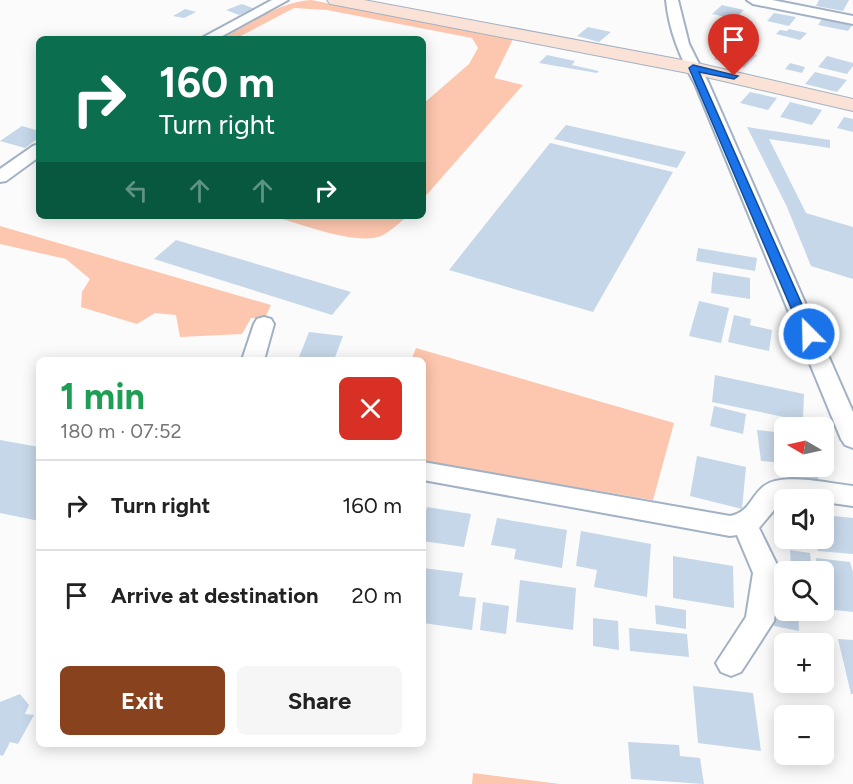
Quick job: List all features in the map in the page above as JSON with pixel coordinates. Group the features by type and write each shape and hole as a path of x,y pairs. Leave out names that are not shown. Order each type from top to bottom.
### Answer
{"street":[{"path":"213,36 282,0"},
{"path":"336,0 693,68 853,105"},
{"path":"672,0 673,20 853,439"},
{"path":"758,0 853,20"},
{"path":"0,177 36,151"},
{"path":"254,357 264,324"},
{"path":"426,472 730,526 745,525 754,519 771,493 780,488 853,496"},
{"path":"731,663 760,621 767,573 745,525"}],"shaded area":[{"path":"311,0 513,39 494,78 523,85 426,196 426,101 469,64 478,48 472,38 327,10 294,8 241,36 226,36 276,9"},
{"path":"282,219 404,219 381,236 370,238 343,236"},
{"path":"0,226 271,305 265,318 251,318 242,334 180,337 176,315 155,313 137,324 81,307 82,292 90,279 66,259 0,244"},
{"path":"416,348 674,423 653,500 426,462 426,357 412,357"},
{"path":"473,773 560,784 472,784"}],"building":[{"path":"819,0 849,0 843,11 816,6"},
{"path":"242,4 255,9 239,15 226,10"},
{"path":"722,5 744,10 735,19 712,14"},
{"path":"185,9 196,12 184,18 173,16"},
{"path":"774,13 796,17 789,26 767,21"},
{"path":"825,15 853,21 853,24 848,31 818,25"},
{"path":"588,27 611,32 599,42 577,36"},
{"path":"789,29 807,33 800,40 776,34 780,30"},
{"path":"728,48 757,55 744,68 714,59"},
{"path":"547,55 575,61 572,65 599,71 597,73 539,63"},
{"path":"827,56 853,63 853,66 847,74 818,67"},
{"path":"790,63 805,67 802,73 785,69"},
{"path":"815,72 847,80 837,92 805,84"},
{"path":"750,92 777,98 768,110 740,103"},
{"path":"790,102 822,110 812,125 780,117"},
{"path":"844,117 853,119 853,132 837,128"},
{"path":"566,125 686,152 677,168 554,139"},
{"path":"22,126 36,130 36,140 25,148 0,141"},
{"path":"747,127 830,140 830,148 769,139 806,213 853,227 853,279 811,266 787,207"},
{"path":"550,143 673,172 593,312 449,270"},
{"path":"176,240 351,292 332,315 154,259"},
{"path":"698,248 757,258 755,271 696,261"},
{"path":"713,272 750,278 750,299 711,293"},
{"path":"699,301 729,308 721,343 689,336"},
{"path":"734,315 751,319 750,325 772,330 769,351 728,342"},
{"path":"309,332 343,336 335,357 299,357"},
{"path":"715,375 804,394 803,417 784,417 712,402"},
{"path":"714,406 746,414 743,434 710,426"},
{"path":"757,430 774,432 774,462 761,461"},
{"path":"0,440 36,446 36,520 0,513"},
{"path":"697,456 746,467 742,509 690,496"},
{"path":"818,477 819,483 787,478"},
{"path":"427,507 471,514 464,547 426,541"},
{"path":"834,516 853,518 853,554 818,551 818,549 834,549"},
{"path":"497,518 567,530 562,568 514,559 516,549 491,545"},
{"path":"581,531 651,544 647,597 594,587 597,570 576,566"},
{"path":"790,550 810,553 811,561 791,561"},
{"path":"673,556 733,566 734,608 673,598"},
{"path":"816,558 850,562 853,572 853,612 834,610 834,561 816,561"},
{"path":"426,568 463,573 459,596 476,598 472,630 426,623"},
{"path":"520,580 576,588 573,630 516,622"},
{"path":"483,602 509,606 506,634 480,630"},
{"path":"773,603 774,621 799,621 799,631 774,626"},
{"path":"655,605 686,610 686,629 656,624"},
{"path":"593,618 618,621 619,650 593,646"},
{"path":"629,628 687,634 689,657 630,651"},
{"path":"838,639 853,640 853,694 851,694"},
{"path":"693,686 753,693 761,751 698,743"},
{"path":"20,694 29,705 25,714 34,715 18,744 10,742 3,756 0,755 0,702"},
{"path":"628,742 679,745 680,756 700,758 704,784 631,779"}],"route":[{"path":"734,76 693,68 702,84 809,334"}]}
